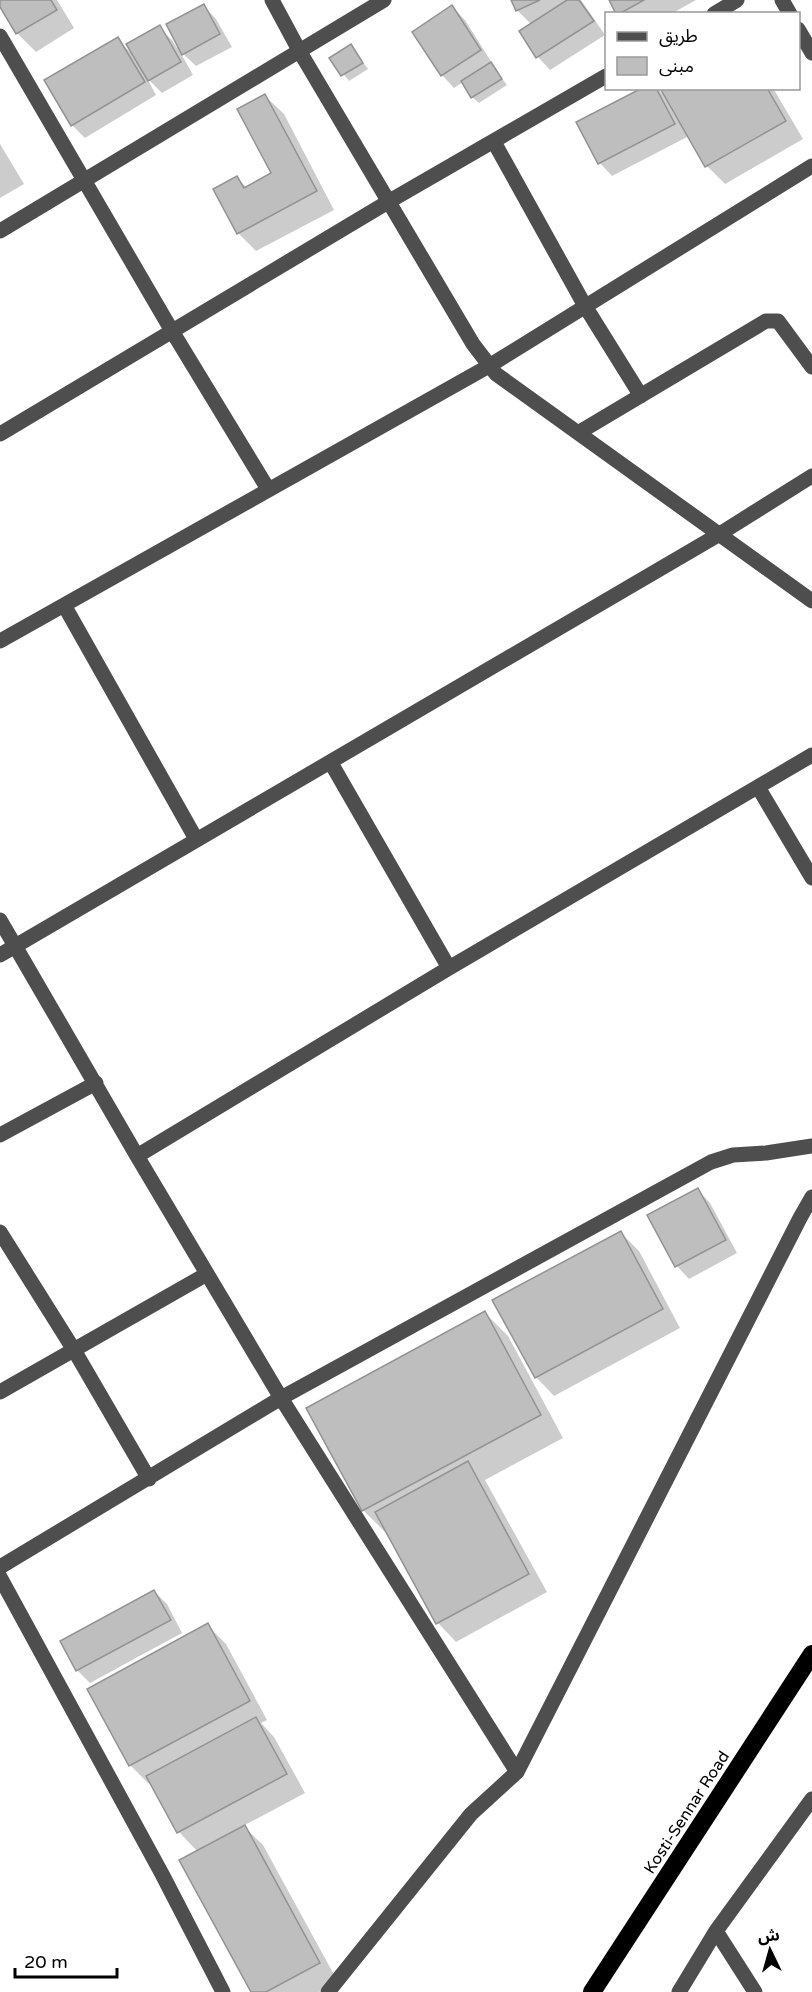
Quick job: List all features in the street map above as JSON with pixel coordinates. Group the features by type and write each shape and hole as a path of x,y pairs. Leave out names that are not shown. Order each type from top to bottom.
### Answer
{"highway":[{"name":"Kosti-Sennar Road","path":"592,1992 812,1654"}],"street":[{"path":"272,0 300,52 473,344 496,374 812,601"},
{"path":"0,231 384,0"},
{"path":"717,12 737,0"},
{"path":"800,32 812,53"},
{"path":"0,36 172,331 268,489"},
{"path":"0,434 388,202 605,77"},
{"path":"494,142 585,306 641,396"},
{"path":"0,641 489,366 812,166"},
{"path":"578,433 770,320 778,321 812,367"},
{"path":"0,955 718,535 812,476"},
{"path":"64,605 196,839"},
{"path":"137,1156 449,968 812,755"},
{"path":"331,763 449,968"},
{"path":"758,787 812,878"},
{"path":"0,920 281,1398 518,1772"},
{"path":"0,1135 96,1083"},
{"path":"0,1567 281,1398 711,1162 733,1155 812,1146"},
{"path":"328,1992 471,1815 518,1772 812,1197"},
{"path":"0,1232 74,1350 149,1479"},
{"path":"0,1392 207,1274"},
{"path":"0,1577 224,1992"},
{"path":"679,1992 716,1931 812,1799"},
{"path":"716,1931 755,1992"}],"building":[{"path":"0,0 51,0 57,10 16,34 0,7"},
{"path":"511,0 540,0 516,11"},
{"path":"567,0 579,0 594,21 536,58 519,31"},
{"path":"609,0 644,0 623,12 615,12"},
{"path":"204,4 220,34 182,55 166,24"},
{"path":"452,5 481,50 441,76 412,32"},
{"path":"160,25 181,62 148,81 126,44"},
{"path":"118,37 145,82 71,126 44,80"},
{"path":"351,44 363,63 341,76 329,58"},
{"path":"491,62 502,79 471,98 461,81"},
{"path":"638,90 657,90 675,124 598,164 576,122"},
{"path":"661,90 768,90 786,121 705,167"},
{"path":"265,94 317,191 237,234 213,189 237,176 244,188 271,173 237,109"},
{"path":"698,1188 726,1240 675,1267 647,1215"},
{"path":"621,1231 663,1309 535,1378 492,1300"},
{"path":"485,1311 541,1415 362,1511 306,1408"},
{"path":"468,1461 529,1574 436,1624 375,1512"},
{"path":"154,1590 171,1620 76,1671 60,1641"},
{"path":"208,1623 250,1701 129,1766 87,1689"},
{"path":"256,1717 287,1774 177,1833 146,1776"},
{"path":"245,1825 320,1963 266,1992 251,1992 179,1860"}]}
